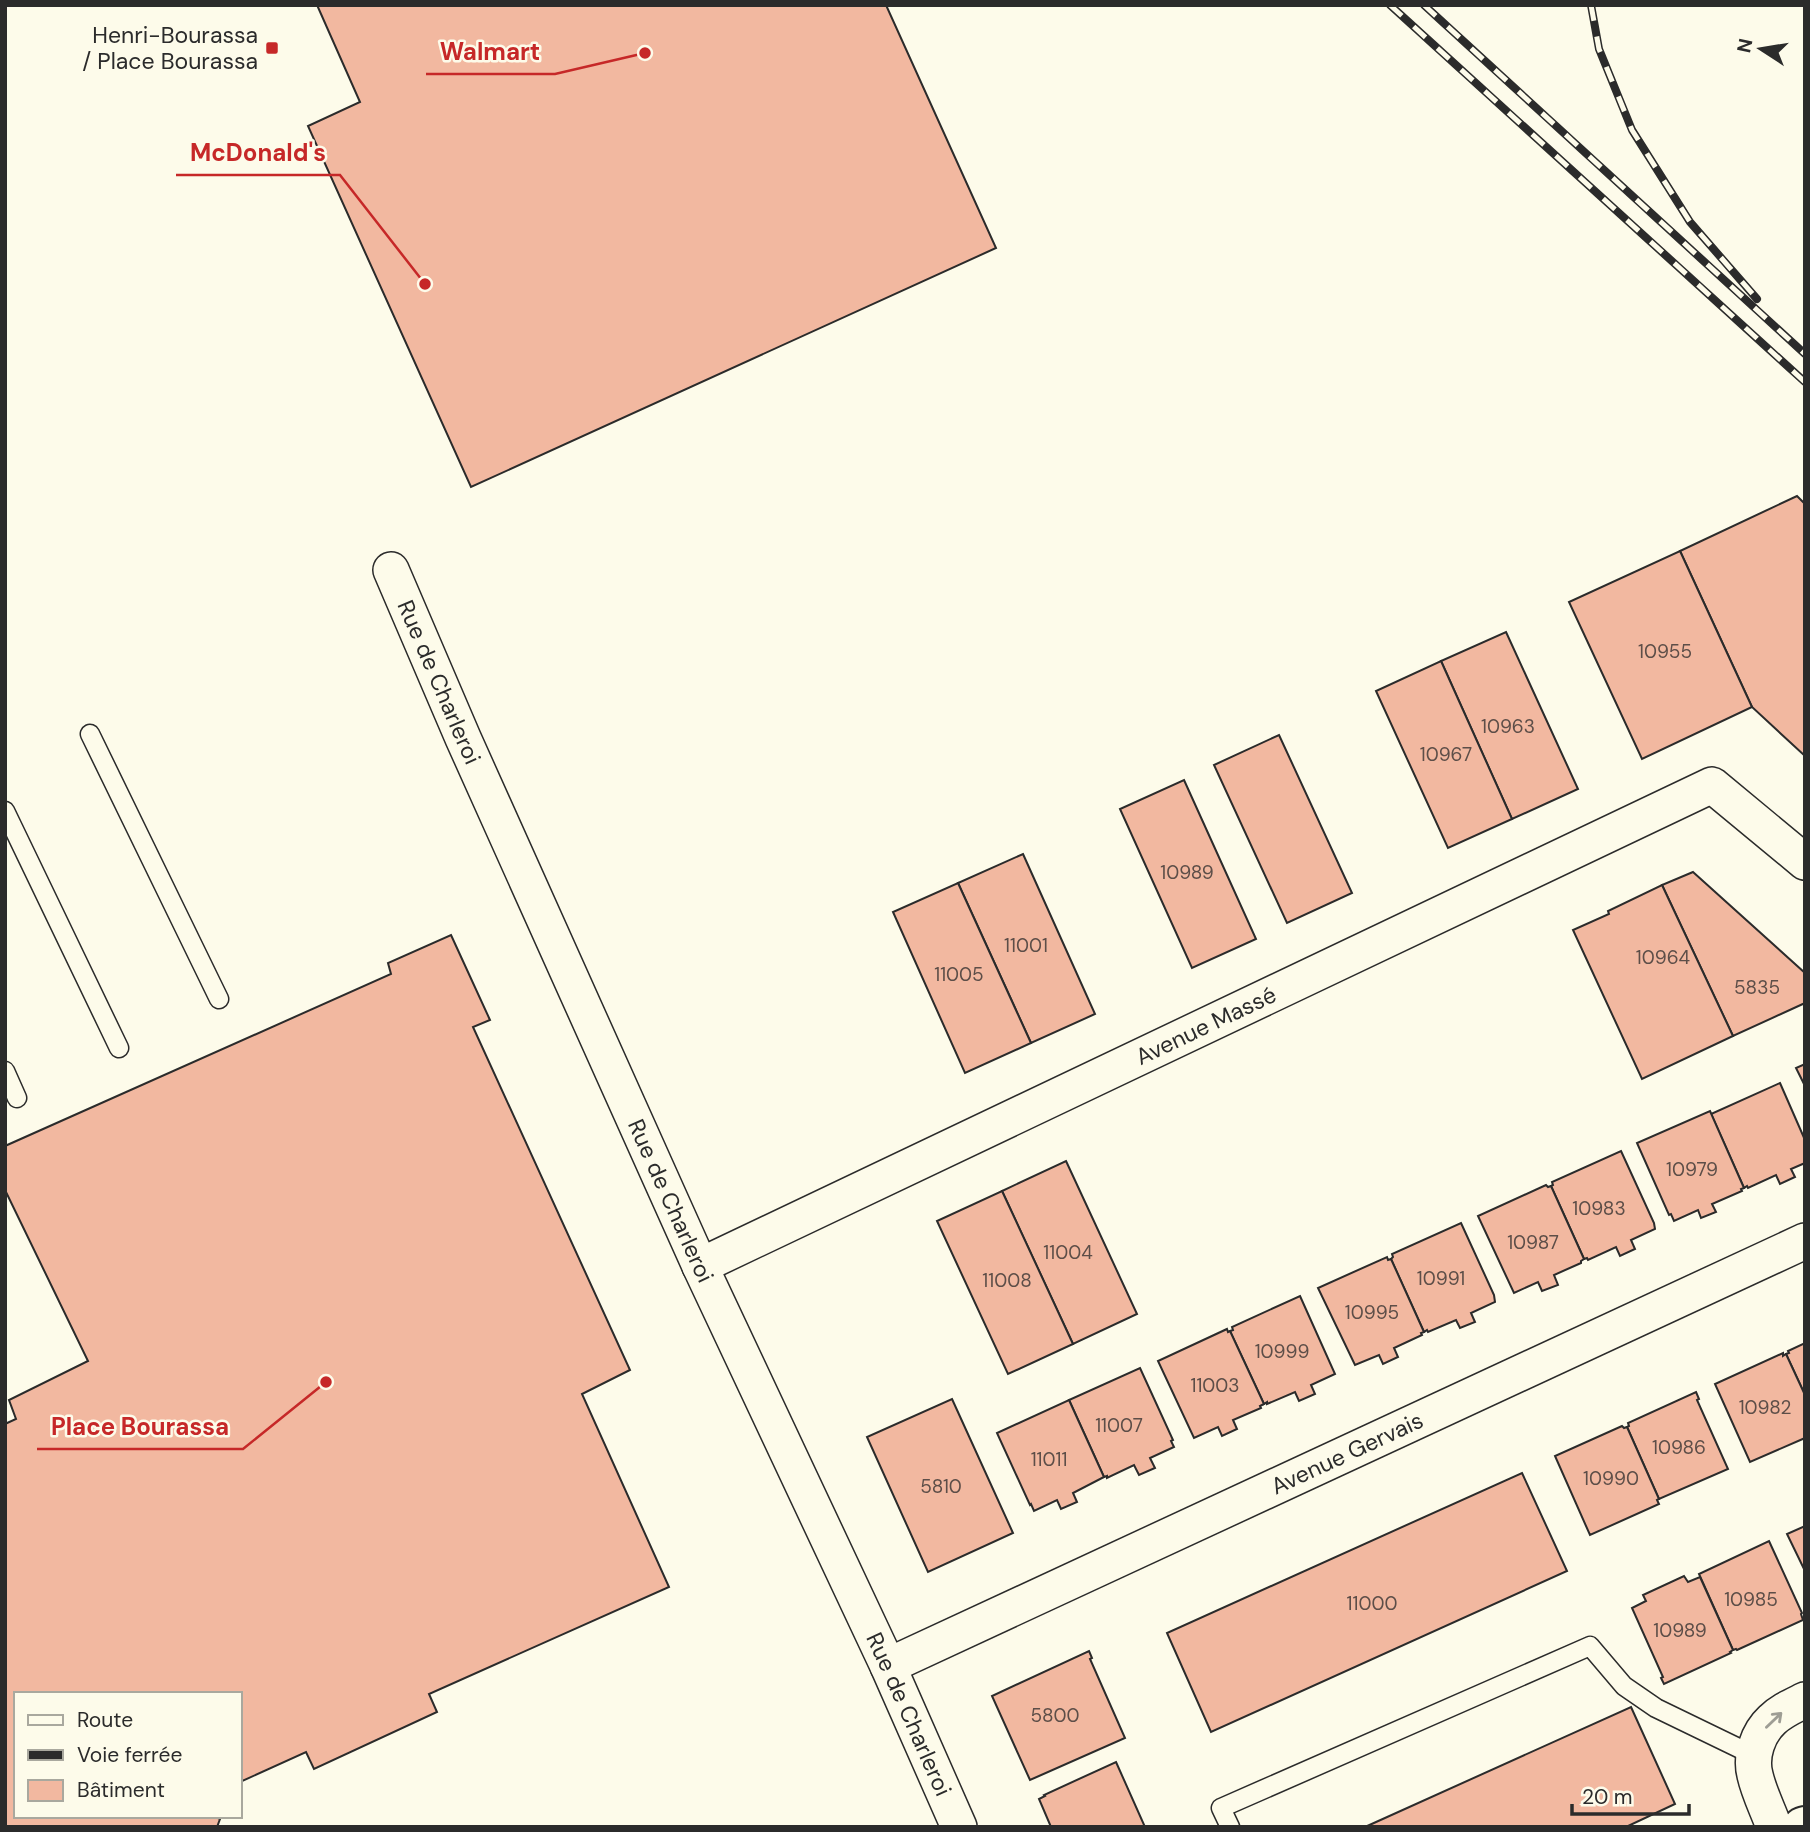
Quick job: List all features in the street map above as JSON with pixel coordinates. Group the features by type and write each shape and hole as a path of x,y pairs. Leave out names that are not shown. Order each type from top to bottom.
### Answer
{"street":[{"name":"Rue de Charleroi","path":"391,570 463,738 700,1266 888,1666 959,1827"},
{"name":"Avenue Massé","path":"700,1266 1712,785 1805,862"},
{"name":"Avenue Gervais","path":"888,1666 1805,1241"},
{"path":"1774,1827 1754,1774 1754,1755 1759,1738 1771,1720 1805,1700"}],"lane":[{"path":"90,734 219,999"},
{"path":"5,811 119,1048"},
{"path":"5,1071 17,1098"},
{"path":"1230,1827 1222,1808 1590,1646 1624,1686 1656,1708 1754,1755"}],"building":[{"path":"317,5 886,5 996,248 471,487 308,126 360,102"},
{"path":"1797,496 1805,504 1805,756 1752,707 1680,551"},
{"path":"1680,551 1752,707 1642,759 1569,602"},
{"path":"1506,632 1578,789 1512,819 1441,661"},
{"path":"1441,661 1512,819 1448,848 1376,691"},
{"path":"1279,735 1352,893 1287,923 1214,765"},
{"path":"1184,780 1256,939 1192,968 1120,809"},
{"path":"1023,854 1095,1014 1031,1043 958,883"},
{"path":"1693,872 1805,973 1805,1003 1733,1036 1662,885"},
{"path":"958,883 1031,1043 965,1073 893,912"},
{"path":"1662,885 1733,1036 1642,1079 1573,930"},
{"path":"451,935 490,1020 473,1027 630,1370 582,1394 669,1587 429,1694 437,1712 314,1769 306,1752 242,1781 242,1692 14,1692 14,1818 220,1819 217,1827 5,1827 5,1424 16,1419 9,1400 88,1361 5,1190 5,1146 391,974 388,963"},
{"path":"1805,1064 1805,1086 1796,1068"},
{"path":"1780,1083 1805,1140 1805,1163 1791,1169 1795,1177 1780,1184 1776,1175 1744,1188 1711,1114"},
{"path":"1710,1111 1744,1188 1712,1204 1716,1212 1701,1218 1698,1210 1674,1221 1637,1143"},
{"path":"1621,1151 1655,1229 1631,1240 1635,1249 1620,1256 1616,1247 1588,1260 1584,1259 1551,1186 1552,1182"},
{"path":"1066,1161 1137,1314 1073,1344 1002,1191"},
{"path":"1546,1185 1551,1186 1584,1259 1581,1263 1554,1275 1558,1285 1542,1291 1538,1282 1514,1293 1478,1216"},
{"path":"1002,1191 1073,1344 1008,1374 937,1221"},
{"path":"1461,1223 1495,1302 1471,1313 1475,1322 1460,1328 1456,1320 1424,1332 1391,1259 1392,1254"},
{"path":"1387,1257 1388,1260 1391,1259 1424,1332 1394,1348 1398,1357 1383,1364 1379,1355 1355,1365 1318,1288"},
{"path":"1300,1296 1335,1374 1311,1385 1315,1394 1299,1401 1295,1392 1264,1404 1230,1331 1233,1330 1232,1327"},
{"path":"1227,1329 1264,1404 1261,1408 1233,1420 1237,1429 1222,1436 1218,1427 1194,1438 1158,1361"},
{"path":"1805,1343 1805,1395 1786,1354"},
{"path":"1783,1353 1783,1356 1786,1354 1805,1395 1805,1438 1750,1462 1715,1384"},
{"path":"1140,1368 1174,1447 1150,1458 1155,1468 1139,1475 1134,1465 1107,1478 1104,1477 1069,1400"},
{"path":"1696,1392 1699,1399 1697,1400 1728,1469 1659,1499 1627,1427 1628,1423"},
{"path":"952,1399 1013,1533 928,1572 867,1437"},
{"path":"1069,1400 1104,1477 1073,1493 1077,1502 1061,1509 1057,1500 1034,1511 997,1433"},
{"path":"1622,1426 1627,1427 1659,1504 1590,1535 1555,1456"},
{"path":"1522,1473 1567,1571 1211,1732 1167,1633"},
{"path":"1805,1526 1805,1571 1787,1534"},
{"path":"1769,1541 1803,1620 1733,1650 1699,1574"},
{"path":"1684,1576 1688,1582 1700,1577 1733,1650 1664,1684 1632,1608 1646,1601 1643,1595"},
{"path":"1089,1651 1092,1658 1090,1659 1125,1738 1030,1780 992,1696"},
{"path":"1631,1707 1675,1804 1626,1827 1365,1827"},
{"path":"1116,1762 1145,1827 1051,1827 1039,1799"}],"railway":[{"path":"1390,5 1805,382"},
{"path":"1424,5 1805,354"},
{"path":"1591,5 1599,49 1632,130 1690,222 1757,299"}],"place":[{"name":"Henri-Bourassa / Place Bourassa","path":"272,48"},
{"name":"Walmart","path":"645,53"},
{"name":"McDonald's","path":"425,284"},
{"name":"Place Bourassa","path":"326,1382"}]}
